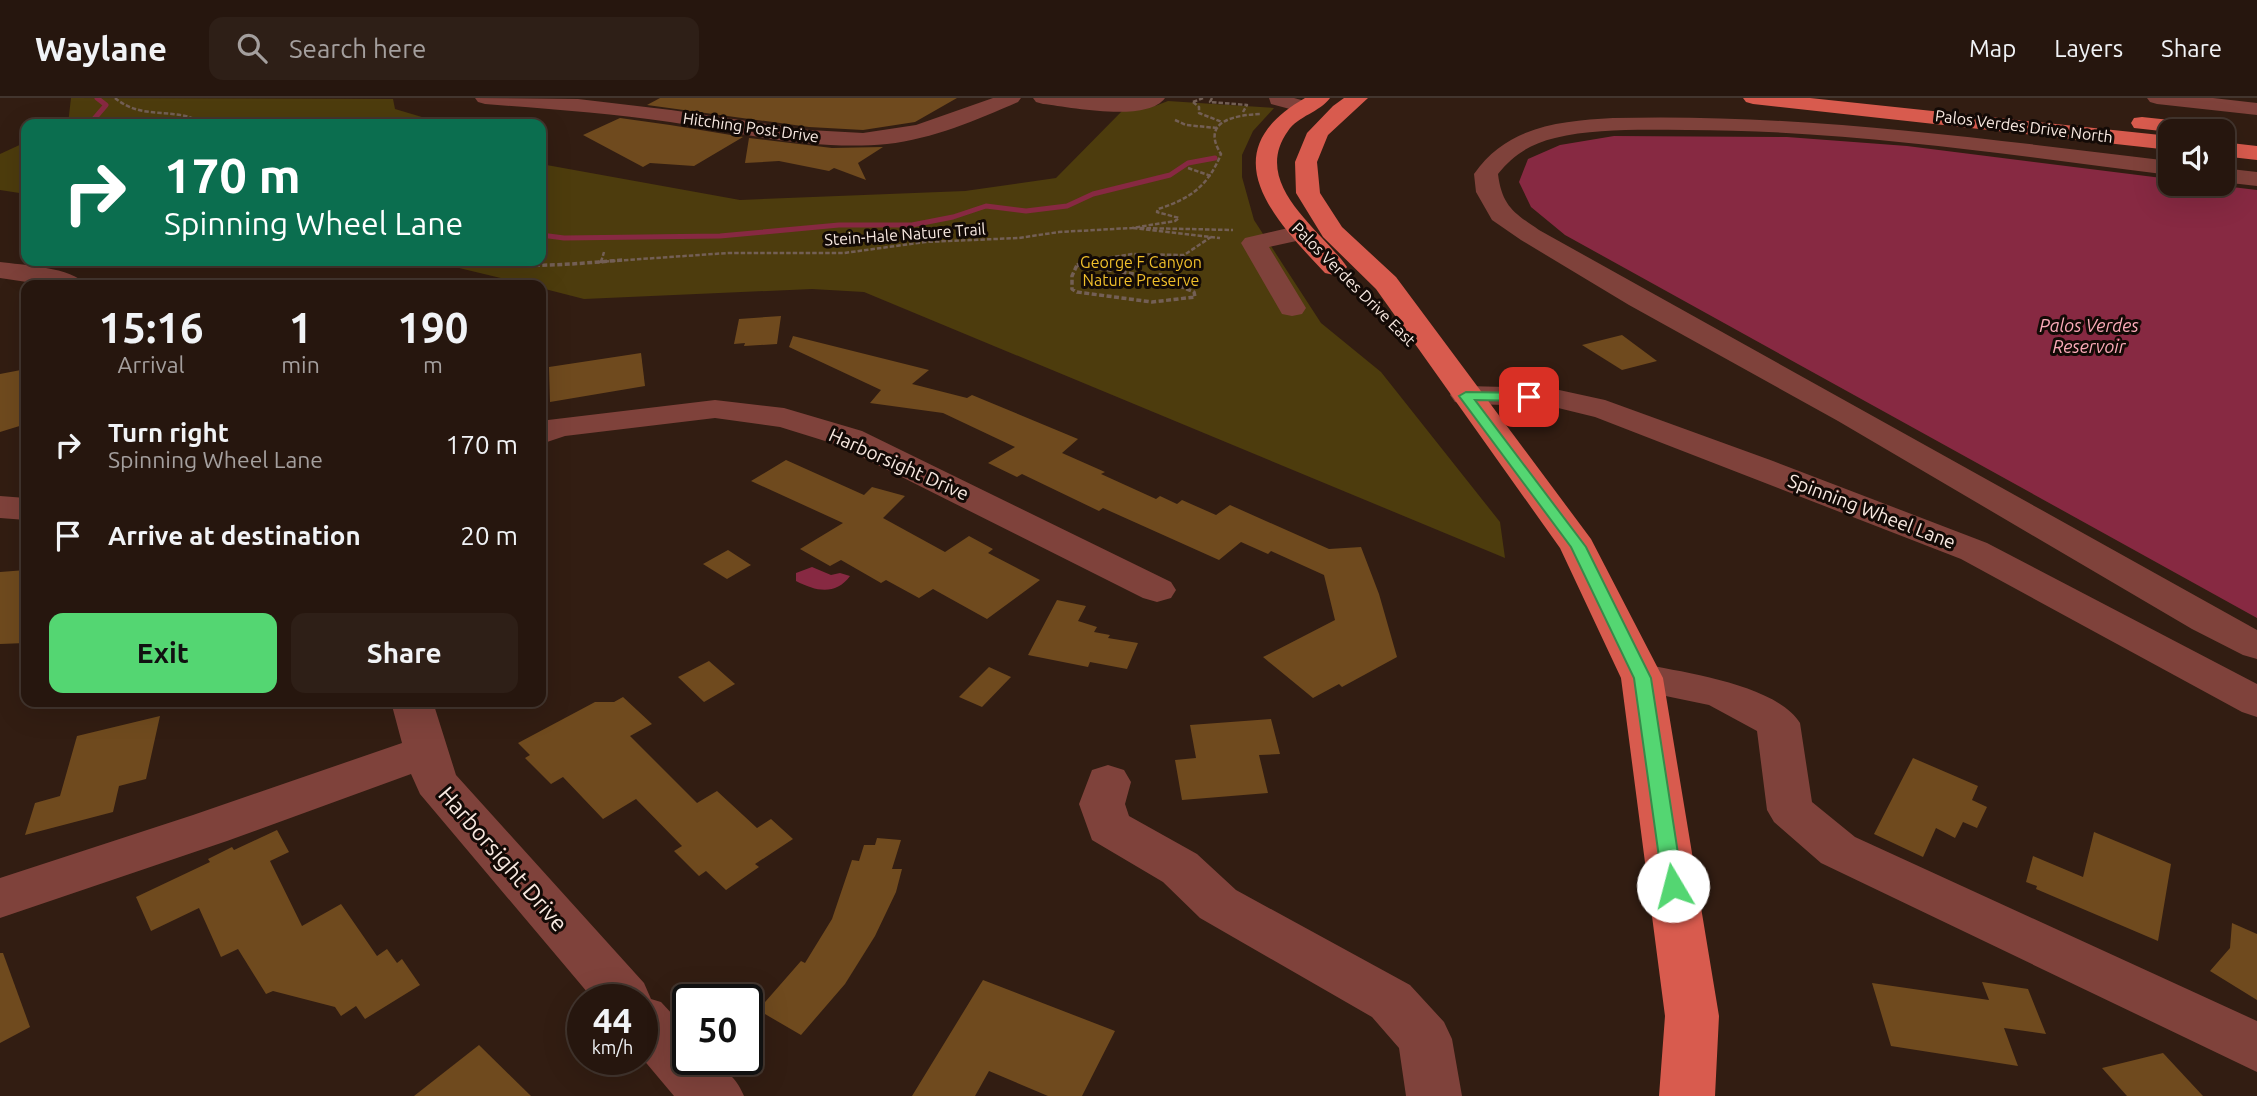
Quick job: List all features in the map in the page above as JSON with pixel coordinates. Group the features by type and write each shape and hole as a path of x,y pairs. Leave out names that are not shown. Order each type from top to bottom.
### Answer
{"main road":[{"name":"Palos Verdes Drive East","path":"1358,98 1340,110 1318,133 1306,162 1308,193 1332,232 1386,284 1578,547 1642,678 1692,1016 1687,1096"},
{"name":"Palos Verdes Drive North","path":"1753,98 2158,142"},
{"name":"Palos Verdes Drive North","path":"1915,98 2158,125"},
{"name":"Palos Verdes Drive East","path":"1312,103 1280,126 1270,143 1267,157 1272,190 1297,230 1466,396"},
{"path":"2235,133 2257,136"},
{"path":"2235,150 2257,153"}],"street":[{"name":"Hitching Post Drive","path":"485,98 619,109 844,139 888,138 942,126 1011,98"},
{"path":"1043,98 1127,105 1144,103 1155,98"},
{"path":"2157,98 2257,109"},
{"path":"1273,106 1278,100 1285,103 1312,103"},
{"path":"2158,167 1861,133 1783,127 1666,124 1610,125 1535,137 1514,145 1486,174 1488,192 1502,215 1530,235 1639,299 1849,414 2206,620 2257,646"},
{"path":"2235,175 2257,178"},
{"path":"1292,308 1254,243 1297,230"},
{"path":"0,271 46,276 58,280"},
{"path":"0,271 21,290"},
{"name":"Spinning Wheel Lane","path":"1466,396 1550,397 1605,410 1761,468 1974,551 2255,701"},
{"name":"Harborsight Drive","path":"546,432 559,427 715,409 784,418 850,438 1157,590"},
{"path":"0,507 21,509"},
{"path":"1642,678 1720,693 1778,723 1790,810 1838,850 2257,1047"},
{"name":"Harborsight Drive","path":"414,707 436,782 612,984"},
{"path":"0,898 210,828 427,751"},
{"path":"1108,782 1102,804 1109,828 1132,838 1180,868 1218,904 1391,1001 1425,1039 1434,1096"},
{"path":"658,1036 703,1088 716,1096"}],"path":[{"path":"115,98 122,106 139,113 198,119"},
{"path":"1203,98 1194,100 1199,107 1199,113 1223,123"},
{"path":"1188,168 1211,176 1221,154 1213,145 1212,136 1223,123 1246,111 1248,105 1210,102 1212,98"},
{"path":"1240,114 1273,106"},
{"path":"1175,120 1194,127 1217,128"},
{"name":"Stein-Hale Nature Trail","path":"546,265 729,253 844,253 925,242 1019,238 1059,232 1132,228 1179,218 1157,212 1158,209 1194,196 1211,176"},
{"path":"1132,228 1297,230"},
{"path":"1132,228 1220,238"},
{"path":"1076,265 1160,278 1196,295 1187,300 1157,301 1077,292 1072,289 1071,279 1076,265 1091,259 1184,255 1211,237"},
{"path":"601,263 604,252"},
{"path":"1160,278 1163,255"}],"green space":[{"path":"71,98 393,99 395,109 429,119 69,119"},
{"name":"George F Canyon Nature Preserve","path":"1168,101 1274,108 1253,131 1242,155 1242,177 1254,220 1321,323 1381,372 1500,522 1505,558 864,292 812,289 584,299 546,289 546,280 509,280 451,266 546,266 546,165 740,200 965,191 1056,178 1124,109 1155,106"},
{"path":"21,144 21,193 0,190 0,154"}],"water":[{"name":"Palos Verdes Reservoir","path":"1614,136 1787,137 1907,146 2158,177 2158,196 2235,196 2235,187 2257,190 2257,618 1565,235 1531,207 1519,182 1528,159 1560,145"},
{"path":"812,567 831,575 840,573 850,576 839,586 826,590 811,588 796,581 796,573"}],"building":[{"path":"660,98 957,98 915,122 863,130 809,127 647,105"},
{"path":"620,118 743,137 694,166 650,163 643,167 583,135"},
{"path":"749,138 832,148 883,147 858,163 866,180 834,168 829,171 779,161 745,163"},
{"path":"781,316 777,344 734,344 739,319"},
{"path":"1622,335 1657,361 1622,370 1582,345"},
{"path":"793,336 929,370 912,384 967,398 972,395 1078,439 1062,453 1156,499 1160,496 1177,504 1182,500 1216,515 1230,505 1329,549 1361,547 1379,594 1397,657 1342,687 1339,684 1313,698 1263,657 1335,620 1324,575 1271,551 1268,554 1241,542 1219,560 1103,508 1099,511 1022,474 1017,477 988,463 1015,447 943,413 870,403 881,390 789,347"},
{"path":"641,353 645,386 550,402 549,367"},
{"path":"21,370 21,426 0,432 0,374"},
{"path":"786,460 864,495 872,487 905,496 883,518 945,552 969,536 993,549 988,553 1040,580 987,619 933,589 919,598 886,580 881,583 841,560 830,566 800,549 843,523 751,481"},
{"path":"728,550 751,565 727,579 703,564"},
{"path":"21,570 21,643 0,644 0,572"},
{"path":"1057,600 1086,606 1078,621 1097,627 1094,632 1110,635 1108,638 1138,643 1127,669 1090,662 1088,667 1028,655"},
{"path":"709,661 735,684 704,702 678,677"},
{"path":"989,667 1011,677 982,707 959,697"},
{"path":"623,697 652,724 630,736 697,803 717,791 757,828 771,819 793,839 755,864 759,867 726,890 706,871 699,876 674,851 682,846 636,799 603,819 563,777 551,784 525,758 530,755 518,743 595,702 614,702"},
{"path":"160,716 146,779 119,786 113,812 25,835 35,803 60,796 77,736"},
{"path":"1271,719 1280,754 1259,755 1268,793 1182,800 1175,760 1196,758 1190,725"},
{"path":"1913,758 1978,786 1972,800 1987,807 1977,828 1963,822 1955,838 1936,828 1923,857 1874,834"},
{"path":"277,830 289,852 270,861 302,926 341,904 377,956 387,949 397,963 402,959 420,985 365,1019 356,1006 341,1016 335,1007 273,991 266,994 238,949 221,957 199,908 151,931 136,897 210,862 208,859 232,847 234,850"},
{"path":"2094,832 2171,864 2158,941 2036,889 2037,886 2026,882 2033,856 2083,877"},
{"path":"877,838 901,840 892,869 902,869 896,892 875,936 845,984 801,1035 763,1013 763,1004 801,961 805,963 832,919 852,860 859,861 864,845 875,845"},
{"path":"2232,923 2257,934 2257,1000 2210,971 2230,948"},
{"path":"0,953 3,953 30,1027 0,1043"},
{"path":"983,980 1115,1031 1082,1096 1048,1096 989,1071 975,1096 912,1096"},
{"path":"1982,982 2028,989 2046,1034 2004,1028 2018,1066 1891,1046 1872,983 1989,1000"},
{"path":"479,1045 531,1096 414,1096"},
{"path":"2163,1053 2203,1096 2127,1096 2102,1068"}],"waterway":[{"path":"94,119 106,105 97,98"},
{"path":"546,236 564,238 720,236 839,225 912,225 953,217 986,206 1026,211 1067,206 1093,194 1170,175 1188,163 1215,158"}],"route":[{"path":"1529,397 1466,396 1578,547 1642,678 1673,886"}]}
